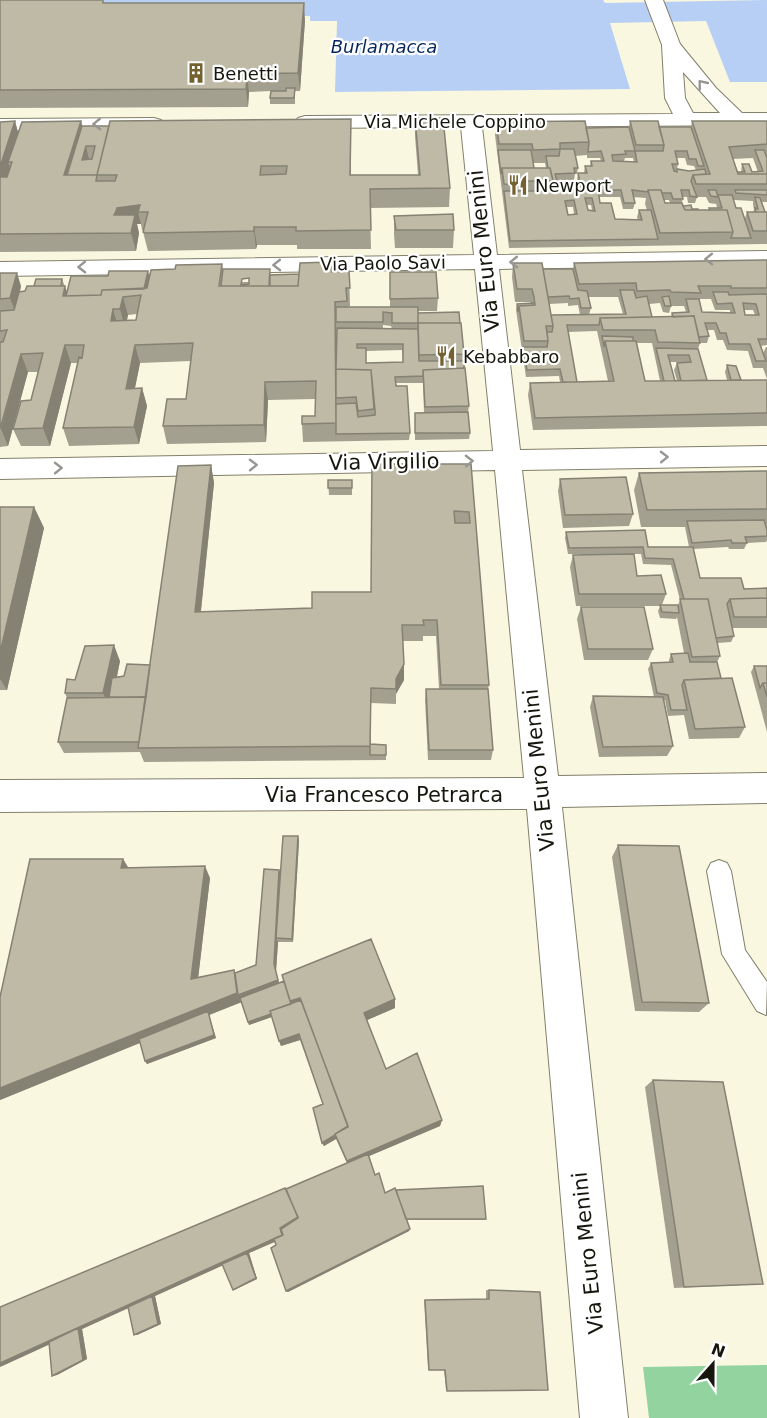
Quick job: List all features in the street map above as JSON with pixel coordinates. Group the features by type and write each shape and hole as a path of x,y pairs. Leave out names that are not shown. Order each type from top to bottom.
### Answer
{"street":[{"path":"654,0 671,45 675,98 686,119"},
{"path":"671,45 709,92 737,119"},
{"name":"Via Michele Coppino","path":"285,123 767,119"},
{"name":"Via Euro Menini","path":"471,122 543,792 604,1418"},
{"path":"0,125 179,124"},
{"name":"Via Paolo Savi","path":"0,268 767,258"},
{"name":"Via Virgilio","path":"0,469 767,456"},
{"name":"Via Francesco Petrarca","path":"0,796 508,795 543,792 767,788"}],"lane":[{"path":"719,871 734,954 766,1005"}],"green space":[{"path":"767,1365 767,1418 649,1418 643,1367"}],"water":[{"name":"Burlamacca","path":"0,0 603,0 605,3 767,0 767,82 730,82 706,21 610,23 630,89 335,92 337,21 310,21 310,16 0,15"}],"building":[{"path":"0,0 103,0 103,3 304,3 298,73 247,74 246,89 0,90"},
{"path":"286,88 295,88 294,98 270,98 271,91 286,91"},
{"path":"415,118 443,118 450,188 370,189 371,230 296,231 296,227 254,227 254,231 146,233 143,232 148,212 138,212 140,205 117,208 114,215 135,215 131,233 0,234 0,177 7,177 12,162 8,162 22,122 81,121 64,175 97,175 110,121 351,119 350,175 420,175","holes":["261,166 287,166 286,174 260,175","97,175 117,175 115,181 96,181"]},
{"path":"15,121 0,167 0,122"},
{"path":"585,121 589,142 560,143 560,149 533,150 532,144 499,144 496,122"},
{"path":"630,121 658,121 664,145 636,145"},
{"path":"692,121 767,121 767,144 729,147 738,174 767,174 767,184 696,184 693,175 710,174"},
{"path":"82,126 109,126 97,175 67,175","holes":["86,146 95,146 92,159 82,160"]},
{"path":"629,127 635,151 663,151 664,145 659,127 691,127 704,166 698,166 696,159 689,159 687,151 675,151 678,164 672,164 674,171 677,172 677,169 689,171 705,169 706,174 693,175 691,181 697,197 690,196 689,190 681,190 683,199 673,199 671,193 662,193 661,190 648,190 648,192 632,190 635,203 624,203 621,190 598,190 600,203 611,203 615,219 642,220 639,210 651,210 658,239 510,241 504,191 566,191 565,186 581,186 578,173 587,173 585,166 592,166 591,161 604,161 601,151 588,152 589,142 586,128","holes":["635,151 637,162 613,161 612,155","585,198 592,198 595,211 588,210","574,200 577,214 568,215 565,201"]},
{"path":"560,149 574,149 578,168 574,168 575,173 555,174 557,181 553,180 546,156 559,156"},
{"path":"498,150 531,150 534,168 502,168 501,174"},
{"path":"755,150 764,150 767,158 767,174 738,174 738,172 745,172 742,164 749,164 752,172 763,171"},
{"path":"502,168 550,168 553,181 520,181 521,185 504,184"},
{"path":"648,190 661,190 665,203 682,203 685,210 727,210 733,232 660,233"},
{"path":"708,190 716,190 718,197 711,196"},
{"path":"735,190 767,190 767,195 736,193"},
{"path":"718,195 732,195 736,208 741,208 751,238 731,238 733,232 727,210 710,210 709,208 722,208"},
{"path":"755,197 760,198 765,212 756,212 755,208 758,209"},
{"path":"691,205 692,209 698,210 685,210 683,206"},
{"path":"747,212 767,212 767,231 753,231"},
{"path":"453,214 454,230 396,230 394,216"},
{"path":"767,260 767,288 698,286 701,293 671,292 670,290 637,291 636,283 579,284 574,263"},
{"path":"331,262 332,272 349,271 350,288 346,288 347,301 335,302 336,423 302,424 302,416 315,416 316,381 265,382 264,425 163,426 167,399 186,399 193,343 135,345 126,389 142,388 134,427 63,428 79,357 82,358 84,345 65,345 43,428 13,429 21,401 31,400 43,353 21,354 0,429 0,342 3,342 7,330 0,331 0,311 14,310 19,292 25,291 27,286 65,286 63,296 101,295 102,290 147,288 151,270 175,269 176,265 222,264 219,286 298,286 300,263","holes":["141,295 136,320 111,321 113,309 120,309 123,297"]},
{"path":"513,263 542,263 553,326 546,326 548,341 524,341 519,306 535,305 534,297 532,289 517,289"},
{"path":"223,269 270,269 269,286 221,286","holes":["249,278 249,284 241,285 242,279"]},
{"path":"543,269 573,269 578,290 587,291 591,308 581,308 579,298 548,297"},
{"path":"109,271 148,271 144,289 102,290 101,295 66,296 71,276 108,276"},
{"path":"390,272 436,272 438,298 390,299"},
{"path":"0,273 17,273 10,298 0,299"},
{"path":"299,274 298,286 270,286 270,275"},
{"path":"36,279 62,279 61,286 34,286"},
{"path":"620,290 634,290 636,298 647,296 652,317 600,318 599,325 567,325 577,382 563,382 560,369 527,370 523,347 547,347 547,332 552,332 553,326 551,315 626,314"},
{"path":"713,292 728,292 729,295 767,294 767,339 758,339 766,361 756,361 750,344 729,344 726,333 720,333 716,323 705,323 709,336 699,337 694,316 673,317 672,313 689,312 686,299 699,299 702,312 735,313 732,303 717,304","holes":["743,303 756,304 759,315 745,315"]},
{"path":"669,296 671,306 665,306 662,297"},
{"path":"533,303 533,305 519,306 518,312 517,304"},
{"path":"336,307 418,307 418,323 392,323 392,313 383,312 383,322 336,322"},
{"path":"459,312 460,323 418,323 418,313"},
{"path":"694,316 700,343 658,342 655,330 603,330 600,318 603,318"},
{"path":"418,323 461,323 464,354 419,355"},
{"path":"337,328 418,329 419,361 464,361 464,368 423,370 423,376 395,377 396,386 407,386 410,433 336,434 336,404 356,403 358,417 375,415 375,410 371,370 336,369","holes":["357,344 403,344 403,362 366,363 366,348 357,348"]},
{"path":"602,336 633,337 633,341 605,341 604,347"},
{"path":"605,341 636,341 645,381 767,380 767,413 535,418 530,383 614,381"},
{"path":"656,348 698,349 707,380 681,381 677,363 691,362 689,355 668,355 675,381 664,381"},
{"path":"727,365 736,366 741,380 731,380"},
{"path":"465,368 469,406 425,407 423,370"},
{"path":"336,369 371,370 374,409 358,411 356,397 336,398"},
{"path":"468,412 470,433 415,433 415,413"},
{"path":"372,464 471,464 489,685 441,685 437,620 423,620 424,625 402,625 404,664 396,679 396,689 371,688 370,746 138,748 178,466 211,465 195,612 312,608 312,592 371,592","holes":["454,511 469,512 470,523 455,523"]},
{"path":"767,471 767,509 647,510 639,473"},
{"path":"626,477 633,514 565,515 560,479"},
{"path":"328,480 352,480 352,488 328,488"},
{"path":"0,507 34,507 0,653"},
{"path":"764,520 767,536 745,537 747,543 732,543 731,540 692,543 687,521"},
{"path":"645,530 648,547 693,547 700,578 741,578 744,589 767,588 767,598 730,599 727,604 734,636 716,638 708,599 684,599 673,559 645,558 643,547 569,548 566,532"},
{"path":"634,554 637,576 661,575 666,594 579,594 573,555"},
{"path":"767,598 767,617 734,617 730,599"},
{"path":"680,599 708,599 720,656 692,657"},
{"path":"660,605 678,605 679,613 662,612"},
{"path":"581,607 644,607 653,649 588,649"},
{"path":"114,645 103,693 65,693 67,679 75,680 85,646"},
{"path":"688,653 690,662 717,662 721,678 684,680 682,685 687,710 671,710 668,695 657,693 651,663 673,662 671,654"},
{"path":"127,664 150,665 146,697 109,697 112,678 124,676"},
{"path":"754,666 767,666 767,683 763,683 760,688"},
{"path":"732,678 745,727 695,729 684,680"},
{"path":"763,683 767,683 767,697"},
{"path":"426,689 488,689 493,750 429,750"},
{"path":"593,696 663,697 673,746 603,747"},
{"path":"146,697 139,742 58,742 67,698"},
{"path":"370,744 386,745 386,755 370,755"},
{"path":"283,836 298,836 292,939 276,938"},
{"path":"618,845 679,846 709,1003 642,1002"},
{"path":"30,859 123,859 121,868 205,866 191,979 234,970 237,993 0,1088 0,997"},
{"path":"264,869 279,870 274,964 278,980 238,995 235,973 256,965"},
{"path":"371,939 395,999 364,1013 386,1069 417,1053 442,1120 347,1161 335,1134 348,1126 300,998 290,1001 282,975"},
{"path":"284,981 291,1004 248,1022 240,998"},
{"path":"301,1000 348,1127 322,1143 313,1108 323,1104 299,1034 279,1041 270,1011"},
{"path":"208,1011 214,1035 145,1061 139,1039"},
{"path":"653,1080 723,1082 763,1284 684,1287"},
{"path":"368,1154 375,1175 379,1173 385,1193 395,1188 410,1229 286,1291 271,1248 276,1245 274,1239 283,1235 281,1229 298,1218 286,1189"},
{"path":"483,1186 486,1219 406,1219 396,1190"},
{"path":"285,1188 298,1217 280,1228 282,1235 0,1363 0,1307"},
{"path":"247,1253 256,1278 233,1290 222,1264"},
{"path":"489,1290 540,1292 548,1390 447,1391 445,1370 429,1370 425,1300 489,1299"},
{"path":"152,1296 158,1324 134,1335 128,1307"},
{"path":"78,1328 83,1360 52,1376 49,1342"}],"place":[{"name":"Benetti","path":"196,73"},
{"name":"Newport","path":"518,185"},
{"name":"Kebabbaro","path":"446,356"}]}
